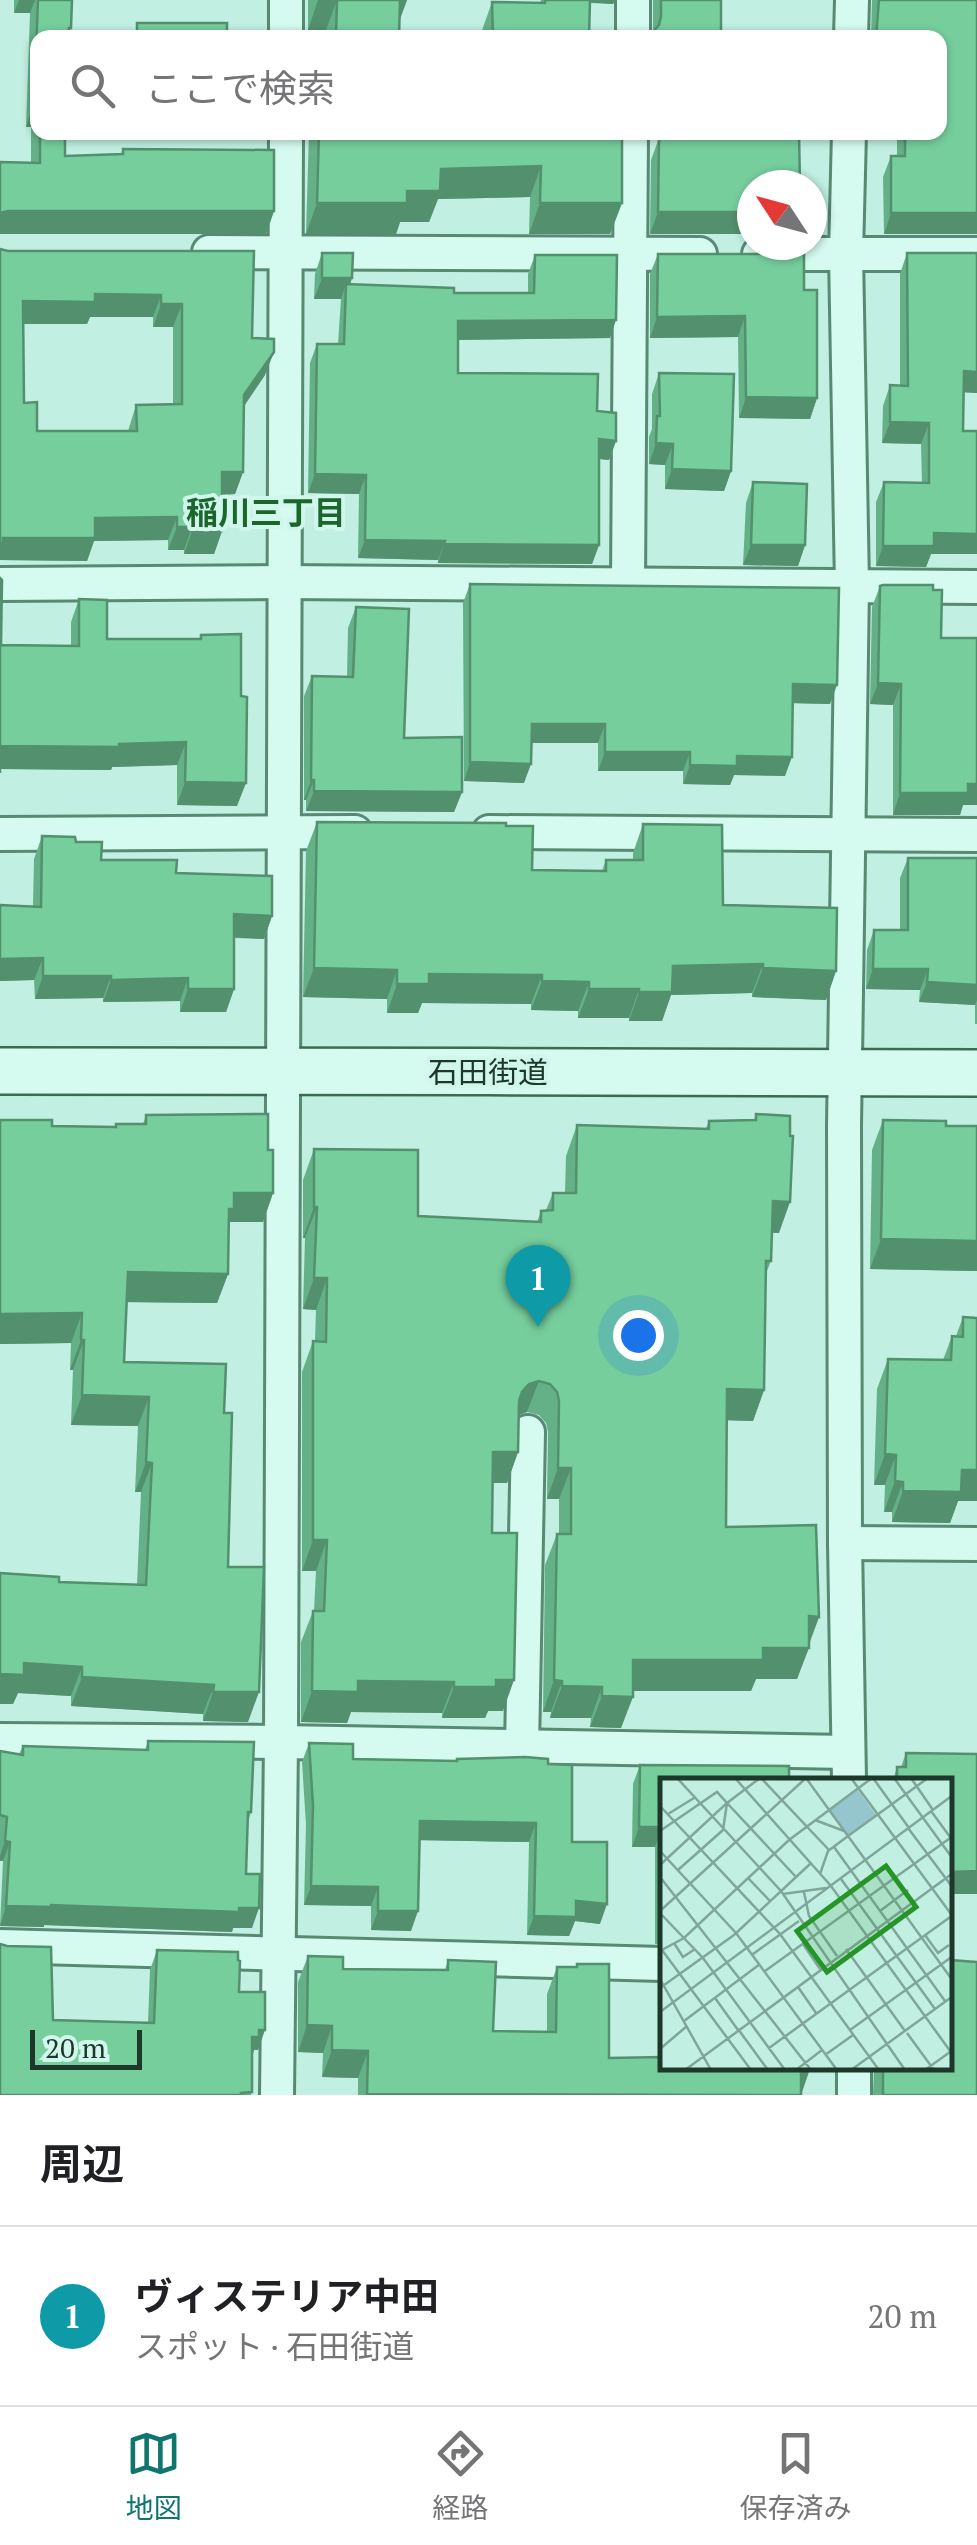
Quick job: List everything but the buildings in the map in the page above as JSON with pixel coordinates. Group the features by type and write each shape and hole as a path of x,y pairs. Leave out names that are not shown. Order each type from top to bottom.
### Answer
{"street":[{"path":"286,0 286,30"},
{"path":"632,30 633,0"},
{"path":"851,30 852,0"},
{"path":"277,2095 286,140"},
{"path":"628,585 631,140"},
{"path":"0,1740 522,1748 849,1766 844,1073 852,586 846,254 849,140"},
{"path":"171,253 977,254"},
{"path":"0,584 977,586"},
{"path":"0,834 381,832"},
{"path":"459,832 977,835"},
{"name":"石田街道","path":"0,1072 977,1073"},
{"path":"522,1748 528,1432"},
{"path":"845,1544 977,1544"},
{"path":"0,1946 660,1964"}],"place":[{"name":"ヴィステリア中田","path":"538,1327"}],"district":[{"name":"稲川三丁目","path":"266,513"}]}
